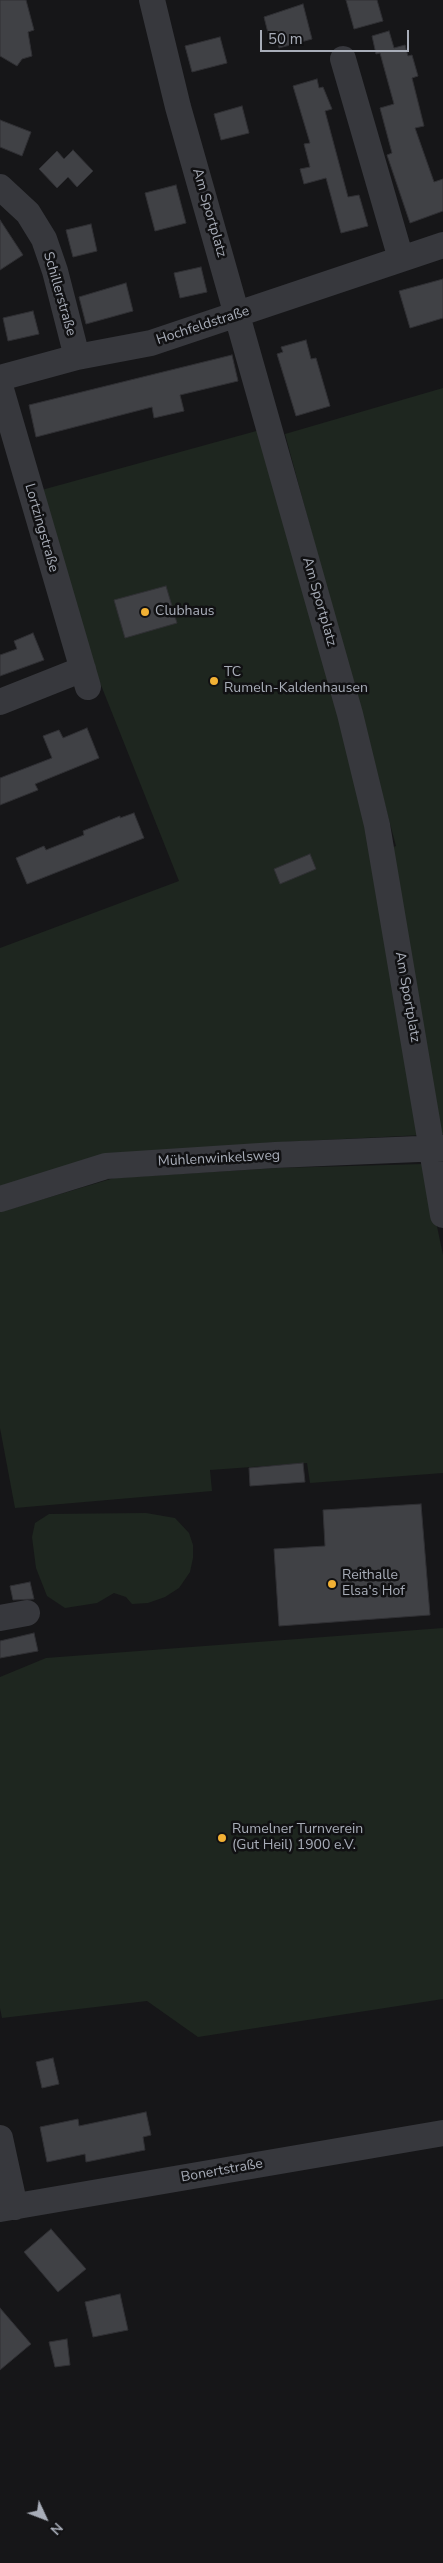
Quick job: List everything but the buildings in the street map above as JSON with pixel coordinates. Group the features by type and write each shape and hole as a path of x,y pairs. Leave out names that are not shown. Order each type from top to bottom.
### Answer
{"street":[{"name":"Am Sportplatz","path":"152,0 178,107 239,315 350,714 377,826 438,1148 443,1214"},
{"path":"343,59 401,259"},
{"name":"Schillerstraße","path":"0,187 28,213 44,239 55,271 77,358"},
{"name":"Hochfeldstraße","path":"0,378 77,358 151,343 443,245"},
{"name":"Lortzingstraße","path":"0,386 86,678 0,702"},
{"name":"Mühlenwinkelsweg","path":"0,1199 106,1166 275,1155 438,1148"},
{"path":"0,1618 27,1613"},
{"name":"Bonertstraße","path":"8,2208 443,2133"},
{"path":"0,2138 8,2208"}],"shaded area":[{"path":"443,388 443,1134 263,1143 0,1188 0,948 179,881 91,660 38,491 260,430 376,854 396,846 285,434"},
{"path":"424,1164 443,1255 443,1473 310,1483 307,1463 210,1470 212,1491 15,1508 0,1428 0,1212 114,1178 277,1168"},
{"path":"146,1513 175,1518 189,1533 193,1545 193,1558 190,1572 179,1588 165,1597 148,1603 132,1604 126,1597 114,1593 97,1603 65,1608 47,1596 36,1568 32,1537 35,1523 49,1514"},
{"name":"Rumelner Turnverein (Gut Heil) 1900 e.V.","path":"443,1628 443,1999 198,2037 147,2001 2,2018 0,2008 0,1677 46,1658"}],"place":[{"name":"Clubhaus","path":"145,612"},
{"name":"TC Rumeln-Kaldenhausen","path":"214,681"},
{"name":"Reithalle Elsa's Hof","path":"332,1584"},
{"name":"Rumelner Turnverein (Gut Heil) 1900 e.V.","path":"222,1838"}]}
